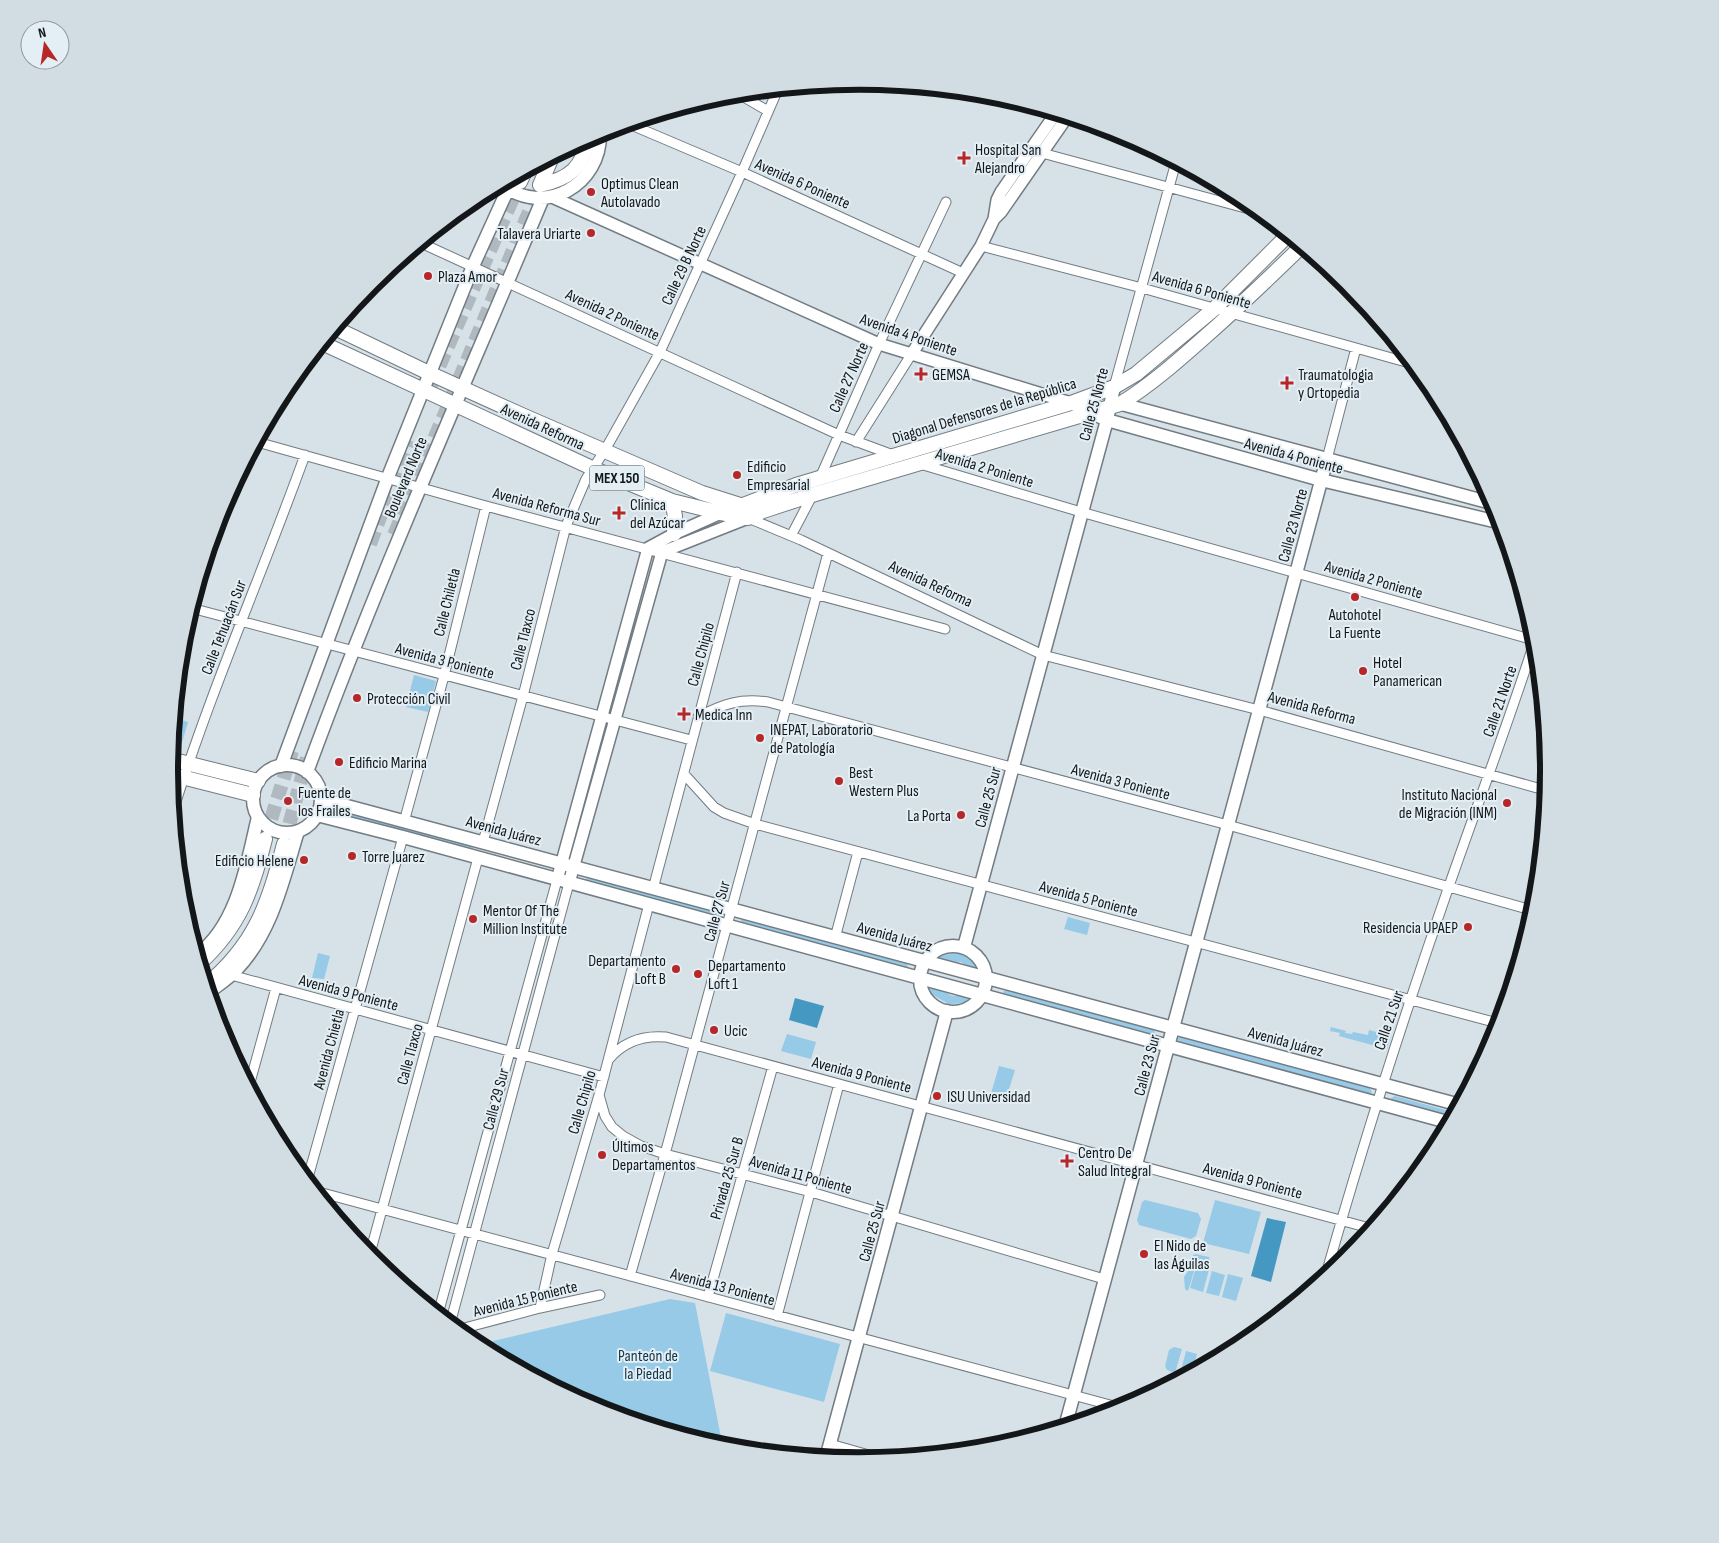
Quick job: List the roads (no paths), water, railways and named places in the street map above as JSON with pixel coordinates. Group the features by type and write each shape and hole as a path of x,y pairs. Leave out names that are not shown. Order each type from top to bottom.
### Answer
{"main road":[{"path":"507,188 524,196 570,190 584,178 595,163 600,142"},
{"path":"545,193 553,182 566,176 578,166 586,153 587,147"},
{"name":"Boulevard Norte","path":"308,772 352,652 420,486 545,193 551,164"},
{"name":"Boulevard Norte","path":"281,766 388,477 502,192"},
{"name":"Diagonal Defensores de la República","path":"1112,404 1136,374 1214,309 1284,239"},
{"name":"Diagonal Defensores de la República","path":"748,518 763,511 812,495 1090,413 1112,404 1155,380 1232,314 1298,250"},
{"name":"Avenida Reforma","path":"340,330 462,388 702,493 763,511"},
{"name":"Avenida Reforma","path":"328,346 592,468 672,501 748,518"},
{"name":"Diagonal Defensores de la República","path":"721,513 820,478 1095,395 1112,404"},
{"name":"Avenida 4 Poniente","path":"1071,403 1090,413"},
{"name":"Avenida 4 Poniente","path":"1112,404 1485,501"},
{"name":"Avenida 4 Poniente","path":"1112,404 1321,480 1493,521"},
{"name":"Calle 25 Norte","path":"1043,655 1112,404"},
{"name":"Calle 23 Norte","path":"1259,710 1327,459"},
{"path":"672,501 675,516 674,534"},
{"name":"Calle 25 Sur","path":"964,948 1043,655"},
{"name":"Calle 23 Sur","path":"1067,1421 1259,710"},
{"path":"178,761 256,788"},
{"path":"281,766 294,766 308,772 319,786 321,799 317,815 298,831 287,833 276,831 266,825 258,817 253,802 256,788 270,770 281,766"},
{"path":"178,776 256,788"},
{"name":"Avenida Juárez","path":"321,799 1455,1104"},
{"name":"Avenida Juárez","path":"317,815 1444,1121"},
{"path":"202,950 225,924 232,910 245,870 258,817"},
{"path":"213,989 231,975 256,945 271,916 298,831"},
{"path":"202,951 226,936 245,904 265,839"},
{"path":"211,981 231,963 252,934 270,894 284,844"},
{"path":"955,946 964,948 978,957 983,965 986,978 982,996 967,1009 957,1012 947,1011 931,1003 921,988 920,979 925,962 938,950 955,946"},
{"name":"Calle 25 Sur","path":"828,1452 947,1011"}],"street":[{"name":"Calle 29 B Norte","path":"605,450 660,352 775,96"},
{"path":"748,100 768,111"},
{"path":"1037,151 1053,118"},
{"path":"856,442 981,246 994,219 995,209 1001,192 1063,121"},
{"name":"Avenida 6 Poniente","path":"637,127 742,172 963,273"},
{"path":"1037,151 1240,206"},
{"name":"Calle 25 Norte","path":"1112,404 1175,167"},
{"name":"Avenida 4 Poniente","path":"545,193 879,344 1071,403"},
{"name":"Calle 27 Norte","path":"791,536 820,478 879,344 946,202"},
{"name":"Avenida 2 Poniente","path":"427,246 839,435 895,456 1081,512 1527,637"},
{"name":"Avenida 6 Poniente","path":"981,246 1142,288 1403,361"},
{"name":"Calle 23 Norte","path":"1327,459 1356,348"},
{"name":"Avenida Reforma Sur","path":"262,443 388,477 486,506 945,629"},
{"name":"Calle Tlaxco","path":"483,842 523,696 566,526 592,468 605,450"},
{"name":"Calle Tehuacán Sur","path":"178,794 188,763 305,455"},
{"name":"Calle Chiletla","path":"404,822 444,676 486,506"},
{"name":"Diagonal Defensores de la República","path":"648,548 721,513"},
{"name":"Avenida Reforma","path":"748,518 828,553 1043,655 1259,710 1541,789"},
{"name":"Diagonal Defensores de la República","path":"662,552 748,518"},
{"path":"563,881 561,864 648,548"},
{"path":"563,881 574,868 662,552"},
{"name":"Calle 27 Sur","path":"630,1276 732,910 828,553"},
{"name":"Calle Chipilo","path":"653,889 737,572"},
{"name":"Avenida 3 Poniente","path":"198,610 601,718 692,740"},
{"name":"Calle 21 Norte","path":"1489,775 1531,655"},
{"name":"Avenida 3 Poniente","path":"698,717 737,701 752,700 787,707 1228,825 1527,909"},
{"name":"Avenida 5 Poniente","path":"684,774 714,807 724,813 755,824 1493,1022"},
{"name":"Calle 21 Sur","path":"1329,1265 1376,1102 1489,775"},
{"name":"Avenida Chietla","path":"309,1173 402,837"},
{"path":"835,938 858,852"},
{"name":"Calle Tlaxco","path":"372,1247 478,858"},
{"name":"Calle 29 Sur","path":"440,1308 510,1051 563,881"},
{"name":"Calle 29 Sur","path":"452,1317 523,1055 563,881"},
{"name":"Calle Chipilo","path":"540,1308 552,1254 609,1059 649,904"},
{"name":"Avenida 9 Poniente","path":"231,975 604,1077"},
{"path":"251,1079 276,988"},
{"name":"Avenida 9 Poniente","path":"609,1059 617,1049 626,1043 645,1037 666,1037 1366,1227"},
{"name":"Privada 25 Sur B","path":"708,1297 773,1066"},
{"path":"776,1316 839,1084"},
{"name":"Avenida 11 Poniente","path":"599,1095 605,1116 612,1127 641,1146 810,1192 1104,1279"},
{"name":"Avenida 13 Poniente","path":"325,1194 1110,1405"},
{"name":"Avenida 15 Poniente","path":"466,1327 540,1308 600,1295"},
{"path":"830,1444 862,1453"}],"tunnel":[{"path":"431,385 520,182"},
{"path":"394,535 539,188"},
{"path":"370,544 409,440"},
{"path":"265,839 292,751"},
{"path":"284,844 307,758"}],"place":[{"name":"Hospital San Alejandro","path":"964,158"},
{"name":"Optimus Clean Autolavado","path":"591,192"},
{"name":"Talavera Uriarte","path":"591,233"},
{"name":"Plaza Amor","path":"428,276"},
{"name":"GEMSA","path":"921,374"},
{"name":"Traumatologia y Ortopedia","path":"1287,383"},
{"name":"Edificio Empresarial","path":"737,475"},
{"name":"Clínica del Azúcar","path":"619,513"},
{"name":"Autohotel La Fuente","path":"1355,597"},
{"name":"Hotel Panamerican","path":"1363,671"},
{"name":"Protección Civil","path":"357,698"},
{"name":"Medica Inn","path":"684,714"},
{"name":"INEPAT, Laboratorio de Patología","path":"760,738"},
{"name":"Edificio Marina","path":"339,762"},
{"name":"Best Western Plus","path":"839,781"},
{"name":"Fuente de los Frailes","path":"288,801"},
{"name":"Instituto Nacional de Migración (INM)","path":"1507,803"},
{"name":"La Porta","path":"961,815"},
{"name":"Torre Juarez","path":"352,856"},
{"name":"Edificio Helene","path":"304,860"},
{"name":"Mentor Of The Million Institute","path":"473,919"},
{"name":"Residencia UPAEP","path":"1468,927"},
{"name":"Departamento Loft B","path":"676,969"},
{"name":"Departamento Loft 1","path":"698,974"},
{"name":"Ucic","path":"714,1030"},
{"name":"ISU Universidad","path":"937,1096"},
{"name":"Últimos Departamentos","path":"602,1155"},
{"name":"Centro De Salud Integral","path":"1067,1161"},
{"name":"El Nido de las Águilas","path":"1144,1254"}],"park label":[{"name":"Panteón de la Piedad","path":"648,1364"}]}
